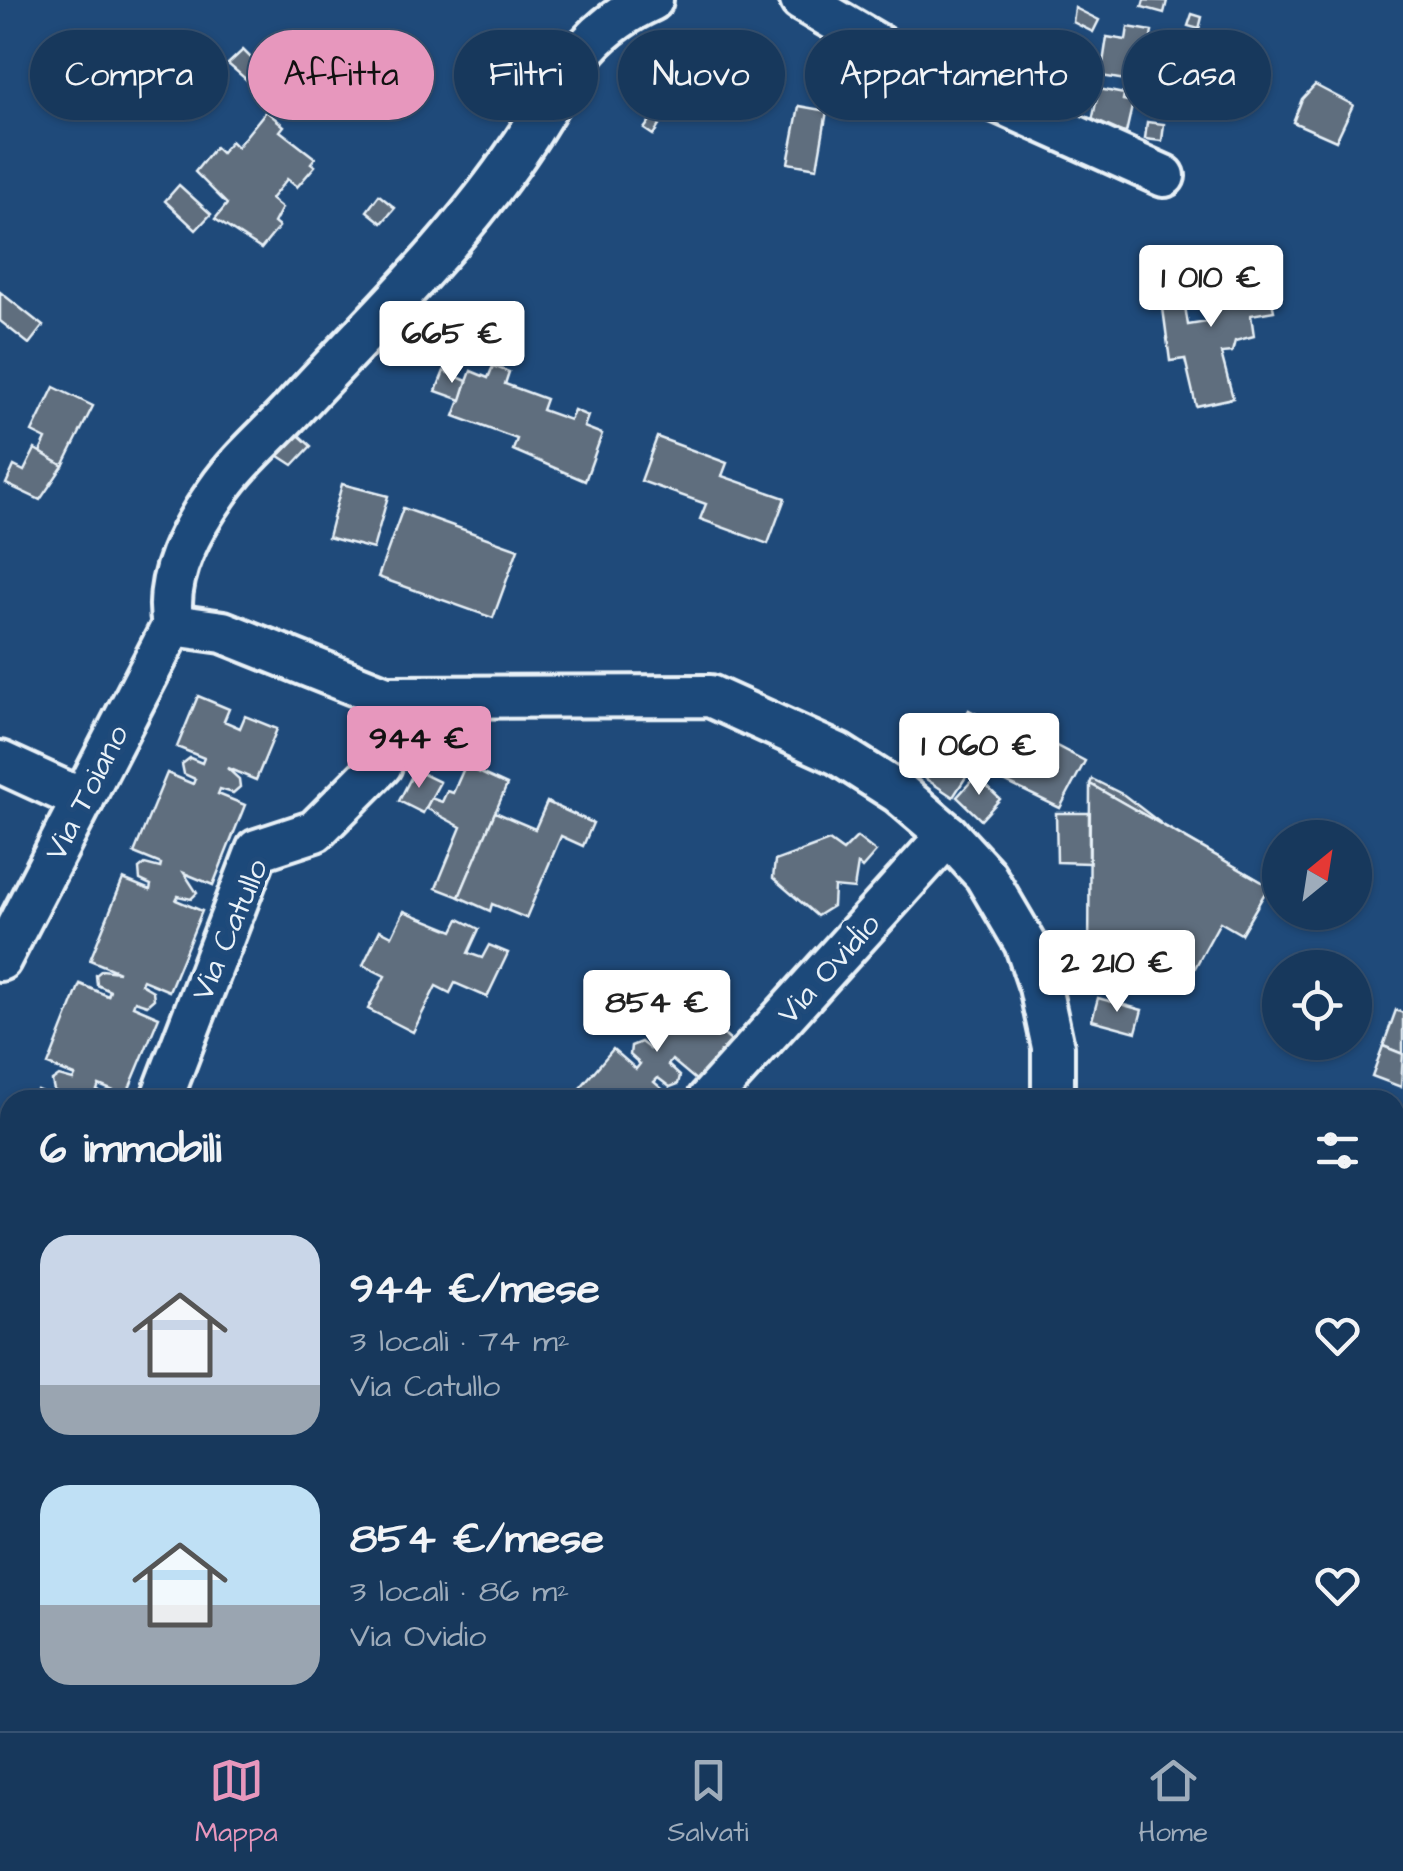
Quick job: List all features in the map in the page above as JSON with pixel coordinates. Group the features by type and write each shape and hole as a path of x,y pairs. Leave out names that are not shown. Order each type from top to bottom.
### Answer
{"street":[{"path":"652,0 621,14 573,59 521,148 460,231 218,490 178,563 168,604 173,625 223,632 386,696 710,696 838,754 900,794 948,834 986,876 1025,943 1052,1047 1052,1090"},
{"path":"802,0 900,58 1164,176"},
{"name":"Via Toiano","path":"0,960 173,625"},
{"name":"Via Catullo","path":"165,1090 258,850 315,832 381,765 386,696"},
{"path":"0,762 83,800"},
{"name":"Via Ovidio","path":"717,1090 948,834"}],"building":[{"path":"1144,0 1167,1 1164,13 1142,7"},
{"path":"1075,8 1099,20 1094,30 1073,22"},
{"path":"1192,14 1202,17 1199,29 1188,26"},
{"path":"1107,37 1123,40 1123,80 1103,76"},
{"path":"243,50 248,55 248,81 228,64"},
{"path":"1315,85 1353,105 1336,141 1293,122 1302,99"},
{"path":"1103,90 1123,94 1123,120 1129,120 1126,133 1091,126 1092,120 1103,120"},
{"path":"799,106 805,107 805,120 825,120 817,168 788,163"},
{"path":"259,120 277,120 284,126 280,131 315,158 311,163 315,166 297,187 287,179 271,199 282,208 274,223 279,227 261,249 215,219 227,204 195,172 215,147 221,153 231,141 237,147"},
{"path":"651,120 660,124 653,135 644,129"},
{"path":"1147,122 1164,124 1162,141 1145,139"},
{"path":"179,185 211,214 196,230 165,201"},
{"path":"379,195 395,208 382,223 367,211"},
{"path":"1223,270 1226,288 1268,283 1274,311 1251,315 1254,336 1235,341 1232,352 1221,353 1233,398 1196,406 1185,359 1170,361 1159,278 1180,275 1188,325 1207,322 1202,271"},
{"path":"0,292 43,326 29,344 0,321"},
{"path":"493,366 509,372 505,384 546,399 542,410 570,420 574,410 588,416 584,427 602,434 585,481 513,450 517,439 454,416 471,371 488,378"},
{"path":"444,371 467,381 461,400 436,391"},
{"path":"54,387 93,406 63,466 40,452 46,439 32,432"},
{"path":"293,430 311,446 293,465 273,452"},
{"path":"657,437 727,463 722,476 785,498 768,544 700,519 706,504 641,481"},
{"path":"35,449 63,466 40,500 6,484 14,466 24,471"},
{"path":"342,484 388,496 373,549 328,537"},
{"path":"403,508 518,549 493,618 378,577"},
{"path":"198,696 229,709 224,721 240,728 245,716 277,729 256,780 227,768 239,779 240,787 233,793 220,789 218,794 245,805 213,885 184,873 197,893 191,899 178,896 176,900 202,911 169,991 143,980 141,984 153,991 154,999 147,1005 135,1001 133,1006 159,1017 129,1090 99,1085 97,1090 54,1090 52,1081 59,1076 73,1080 75,1076 48,1065 80,984 108,996 110,991 97,985 96,975 102,970 119,972 90,960 123,879 150,890 151,885 140,880 139,869 145,864 160,868 161,864 134,853 167,773 193,784 195,779 184,774 182,764 190,758 202,763 204,758 177,747"},
{"path":"969,710 991,721 977,744 986,749 1005,719 1085,761 1060,808 973,766 953,797 926,779"},
{"path":"465,766 507,785 459,897 436,888 461,827 426,808 431,798 442,802 447,791 453,793"},
{"path":"415,770 440,782 423,813 399,801"},
{"path":"976,776 1000,799 981,820 957,797"},
{"path":"1092,779 1124,795 1163,825 1262,882 1090,784"},
{"path":"1090,784 1262,882 1262,898 1241,934 1220,922 1191,975 1165,961 1154,979 1113,960 1109,973 1089,969"},
{"path":"547,802 593,823 583,846 561,836 526,918 492,904 490,911 459,897 495,812 535,829"},
{"path":"1056,813 1089,813 1089,863 1057,862"},
{"path":"857,837 876,852 862,868 858,864 854,889 834,887 833,906 817,916 773,878 775,861 829,841 843,851"},
{"path":"404,911 453,931 459,919 479,929 468,953 482,958 489,945 508,953 487,997 455,983 450,993 436,986 413,1032 368,1009 385,976 363,965 380,930 392,936"},
{"path":"665,986 690,1007 683,1015 697,1028 705,1019 731,1041 697,1081 672,1060 668,1065 680,1076 678,1084 670,1087 658,1078 654,1082 663,1090 578,1090 613,1049 636,1069 640,1064 630,1055 631,1046 641,1042 650,1049 654,1045 631,1027"},
{"path":"1098,998 1142,1010 1136,1032 1092,1020"},
{"path":"1396,1010 1403,1013 1403,1054 1383,1046"},
{"path":"1383,1046 1403,1054 1401,1087 1372,1076"}]}
